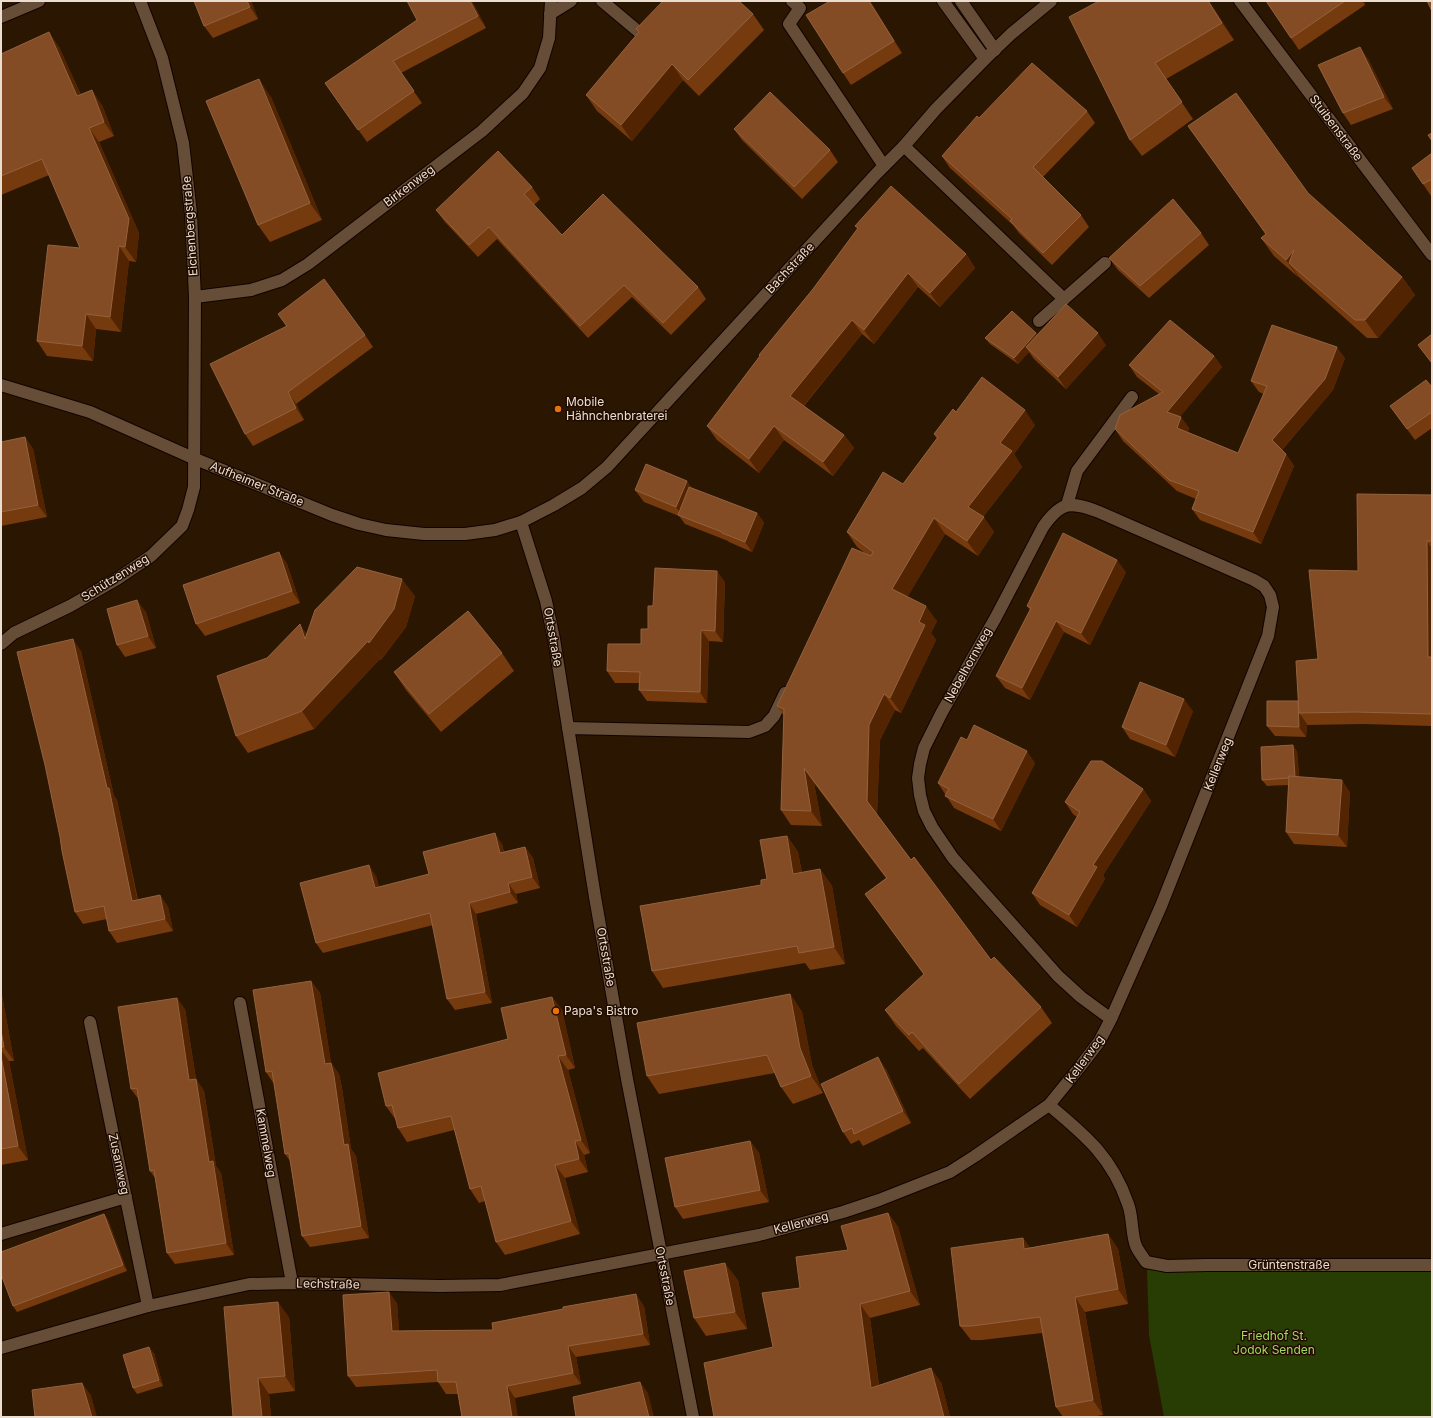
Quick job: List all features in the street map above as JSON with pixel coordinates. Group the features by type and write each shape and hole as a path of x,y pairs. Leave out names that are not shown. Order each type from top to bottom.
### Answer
{"street":[{"path":"1,17 39,1"},
{"name":"Eichenbergstraße","path":"140,1 162,58 183,143 191,214 195,297 194,458"},
{"name":"Birkenweg","path":"195,297 251,290 282,280 313,260 482,130 524,93 540,68 549,38 551,1"},
{"path":"550,14 571,1"},
{"path":"602,1 639,32"},
{"path":"792,1 800,8 789,24 884,166"},
{"path":"943,1 985,59"},
{"path":"961,1 995,50"},
{"name":"Bachstraße","path":"521,522 554,505 582,488 608,467 904,146 936,109 1011,34 1051,1"},
{"name":"Stuibenstraße","path":"1240,1 1432,255"},
{"path":"904,146 1064,299"},
{"path":"1039,321 1105,263"},
{"name":"Aufheimer Straße","path":"1,385 90,412 194,458 332,515 359,524 386,530 424,534 465,534 495,530 521,522"},
{"path":"1067,505 1077,471 1132,397"},
{"name":"Schützenweg","path":"1,644 14,633 70,606 117,579 151,556 165,544 182,526 188,510 194,487 194,458"},
{"name":"Kellerweg","path":"660,1253 759,1235 843,1212 886,1198 950,1172 1049,1105 1099,1042 1111,1020 1161,906 1216,771 1268,636 1273,607 1270,595 1264,586 1254,580 1087,507 1067,505"},
{"name":"Nebelhornweg","path":"1067,505 1059,508 1043,527 996,617 942,712 924,748 918,778 924,811 932,827 953,858 1058,976 1081,997 1111,1020"},
{"name":"Ortsstraße","path":"521,522 546,602 619,1034 660,1253 693,1417"},
{"path":"568,728 749,732 765,726 774,716 791,681"},
{"name":"Kammelweg","path":"240,1003 292,1284"},
{"name":"Zusamweg","path":"90,1022 148,1306"},
{"name":"Grüntenstraße","path":"1049,1105 1099,1149 1117,1177 1128,1205 1136,1246 1146,1262 1168,1266 1432,1265"},
{"path":"1,1234 126,1197"},
{"name":"Lechstraße","path":"1,1348 148,1306 249,1284 440,1286 500,1285 660,1253"}],"green space":[{"name":"Friedhof St. Jodok Senden","path":"1432,1268 1432,1417 1164,1417 1149,1335 1147,1270"}],"building":[{"path":"194,1 247,1 250,7 204,26"},
{"path":"407,1 470,1 478,16 393,61 414,91 358,130 325,83 417,20"},
{"path":"663,1 739,1 753,14 688,80 672,64 621,125 586,95 639,32 636,29"},
{"path":"830,1 869,1 894,41 843,73 806,15"},
{"path":"1099,1 1208,1 1222,23 1155,63 1182,102 1130,140 1069,17"},
{"path":"1266,1 1345,1 1291,38"},
{"path":"1427,1 1432,1 1432,11"},
{"path":"49,32 77,96 92,90 104,122 89,128 129,219 125,247 119,246 110,317 86,314 82,346 37,341 48,245 80,248 42,159 1,176 1,54"},
{"path":"1360,47 1384,97 1343,113 1318,65"},
{"path":"1032,63 1087,111 1033,167 1081,215 1043,253 1010,221 1012,219 942,156 977,116 979,118"},
{"path":"259,79 310,203 258,225 206,101"},
{"path":"770,92 830,150 794,187 734,129"},
{"path":"1236,93 1308,193 1402,277 1365,320 1355,320 1289,263 1294,250 1286,260 1261,238 1266,234 1188,126"},
{"path":"1432,133 1432,141 1428,135"},
{"path":"498,151 532,187 524,194 562,235 603,194 698,287 663,323 624,285 580,326 489,227 469,245 436,210"},
{"path":"1432,153 1432,179 1423,184 1412,168"},
{"path":"891,186 966,254 930,293 908,273 864,330 852,320 790,396 844,435 823,462 774,426 749,459 707,426 760,356 759,355 813,289 858,228 855,226"},
{"path":"1173,199 1201,233 1140,286 1109,258"},
{"path":"324,279 365,335 288,392 296,408 245,434 210,364 287,326 278,314"},
{"path":"1066,304 1098,333 1058,377 1026,347"},
{"path":"1012,311 1036,333 1014,358 985,338"},
{"path":"1170,320 1214,356 1167,412 1181,417 1177,428 1238,453 1267,386 1251,381 1272,325 1337,347 1325,379 1272,440 1286,454 1253,532 1192,509 1199,491 1169,480 1115,429 1120,415 1163,392 1129,365"},
{"path":"1432,334 1432,363 1418,345"},
{"path":"982,377 1025,410 1000,443 1012,451 968,507 984,517 967,541 934,518 892,589 926,606 919,622 925,625 890,698 884,694 869,725 867,801 911,860 914,857 991,960 994,957 1041,1007 959,1084 912,1032 909,1035 885,1010 924,974 865,894 887,878 804,768 811,811 781,810 784,709 777,706 852,548 871,556 873,552 847,532 883,472 903,484 938,437 934,434 953,409 956,412"},
{"path":"1426,380 1432,387 1432,412 1407,429 1390,406"},
{"path":"25,437 38,505 1,512 1,442"},
{"path":"646,464 687,481 676,507 635,490"},
{"path":"689,487 757,513 745,542 678,515"},
{"path":"1357,494 1432,495 1432,541 1427,541 1428,657 1432,657 1432,714 1355,712 1299,713 1296,661 1318,659 1309,570 1358,571"},
{"path":"1063,533 1117,560 1081,633 1056,621 1022,688 996,676 1031,608 1027,606"},
{"path":"279,552 292,591 196,624 183,585"},
{"path":"357,567 402,579 394,609 369,643 368,641 302,711 236,736 217,676 267,658 300,624 305,639 315,610"},
{"path":"655,568 717,571 715,631 701,630 700,692 639,690 640,672 607,671 608,644 641,644 641,629 648,629 648,606 653,606"},
{"path":"137,600 148,636 117,645 107,609"},
{"path":"468,611 502,653 429,714 394,672"},
{"path":"73,639 107,788 109,788 132,901 160,895 165,919 109,931 104,906 75,912 45,765 17,652"},
{"path":"1140,682 1184,699 1166,745 1122,727"},
{"path":"1267,701 1298,701 1299,727 1267,726"},
{"path":"974,725 1027,751 993,819 945,796 949,789 938,783 961,737 967,740"},
{"path":"1293,745 1295,777 1289,776 1289,778 1262,780 1261,747"},
{"path":"1091,761 1102,761 1143,789 1093,865 1097,867 1069,915 1032,893 1080,812 1065,802"},
{"path":"1289,776 1342,780 1338,835 1286,832"},
{"path":"495,833 500,853 525,847 532,877 508,883 510,892 469,903 485,992 447,999 430,913 316,943 300,883 369,865 375,888 429,874 423,852"},
{"path":"787,836 793,874 820,869 834,947 799,953 797,946 652,971 640,906 761,885 761,880 767,879 760,840"},
{"path":"311,981 325,1064 331,1063 344,1145 348,1144 361,1226 302,1236 289,1153 285,1154 272,1071 266,1072 253,990"},
{"path":"790,994 800,1048 811,1076 781,1087 767,1055 647,1076 637,1023"},
{"path":"552,997 566,1055 558,1056 581,1140 575,1141 579,1159 555,1165 571,1221 496,1242 481,1186 470,1189 451,1116 398,1128 392,1105 386,1106 378,1073 508,1039 501,1008"},
{"path":"177,998 189,1080 196,1079 209,1162 213,1161 226,1243 167,1253 154,1170 150,1171 137,1088 131,1089 118,1007"},
{"path":"1,1031 4,1047 1,1047"},
{"path":"1,1056 18,1146 1,1149"},
{"path":"878,1057 903,1111 854,1134 852,1128 843,1132 821,1084"},
{"path":"750,1141 760,1190 675,1207 665,1158"},
{"path":"888,1213 910,1291 860,1304 871,1388 931,1368 944,1417 714,1417 704,1363 773,1347 762,1293 800,1288 796,1257 848,1250 841,1226"},
{"path":"104,1214 123,1265 13,1306 1,1274 1,1252"},
{"path":"1108,1234 1118,1289 1075,1297 1093,1400 1056,1407 1040,1317 972,1326 960,1326 951,1248 1023,1238 1024,1249"},
{"path":"725,1263 735,1312 694,1318 684,1271"},
{"path":"389,1292 392,1331 493,1330 492,1323 563,1309 563,1307 636,1294 643,1334 568,1346 573,1373 507,1386 512,1417 462,1417 456,1382 438,1382 437,1370 348,1376 343,1295"},
{"path":"278,1302 285,1376 258,1378 262,1417 233,1417 224,1307"},
{"path":"149,1347 159,1380 133,1388 123,1355"},
{"path":"640,1382 649,1417 576,1417 573,1397"},
{"path":"82,1383 92,1417 35,1417 32,1390"}],"place":[{"name":"Mobile Hähnchenbraterei","path":"558,409"},
{"name":"Papa's Bistro","path":"556,1011"}]}
